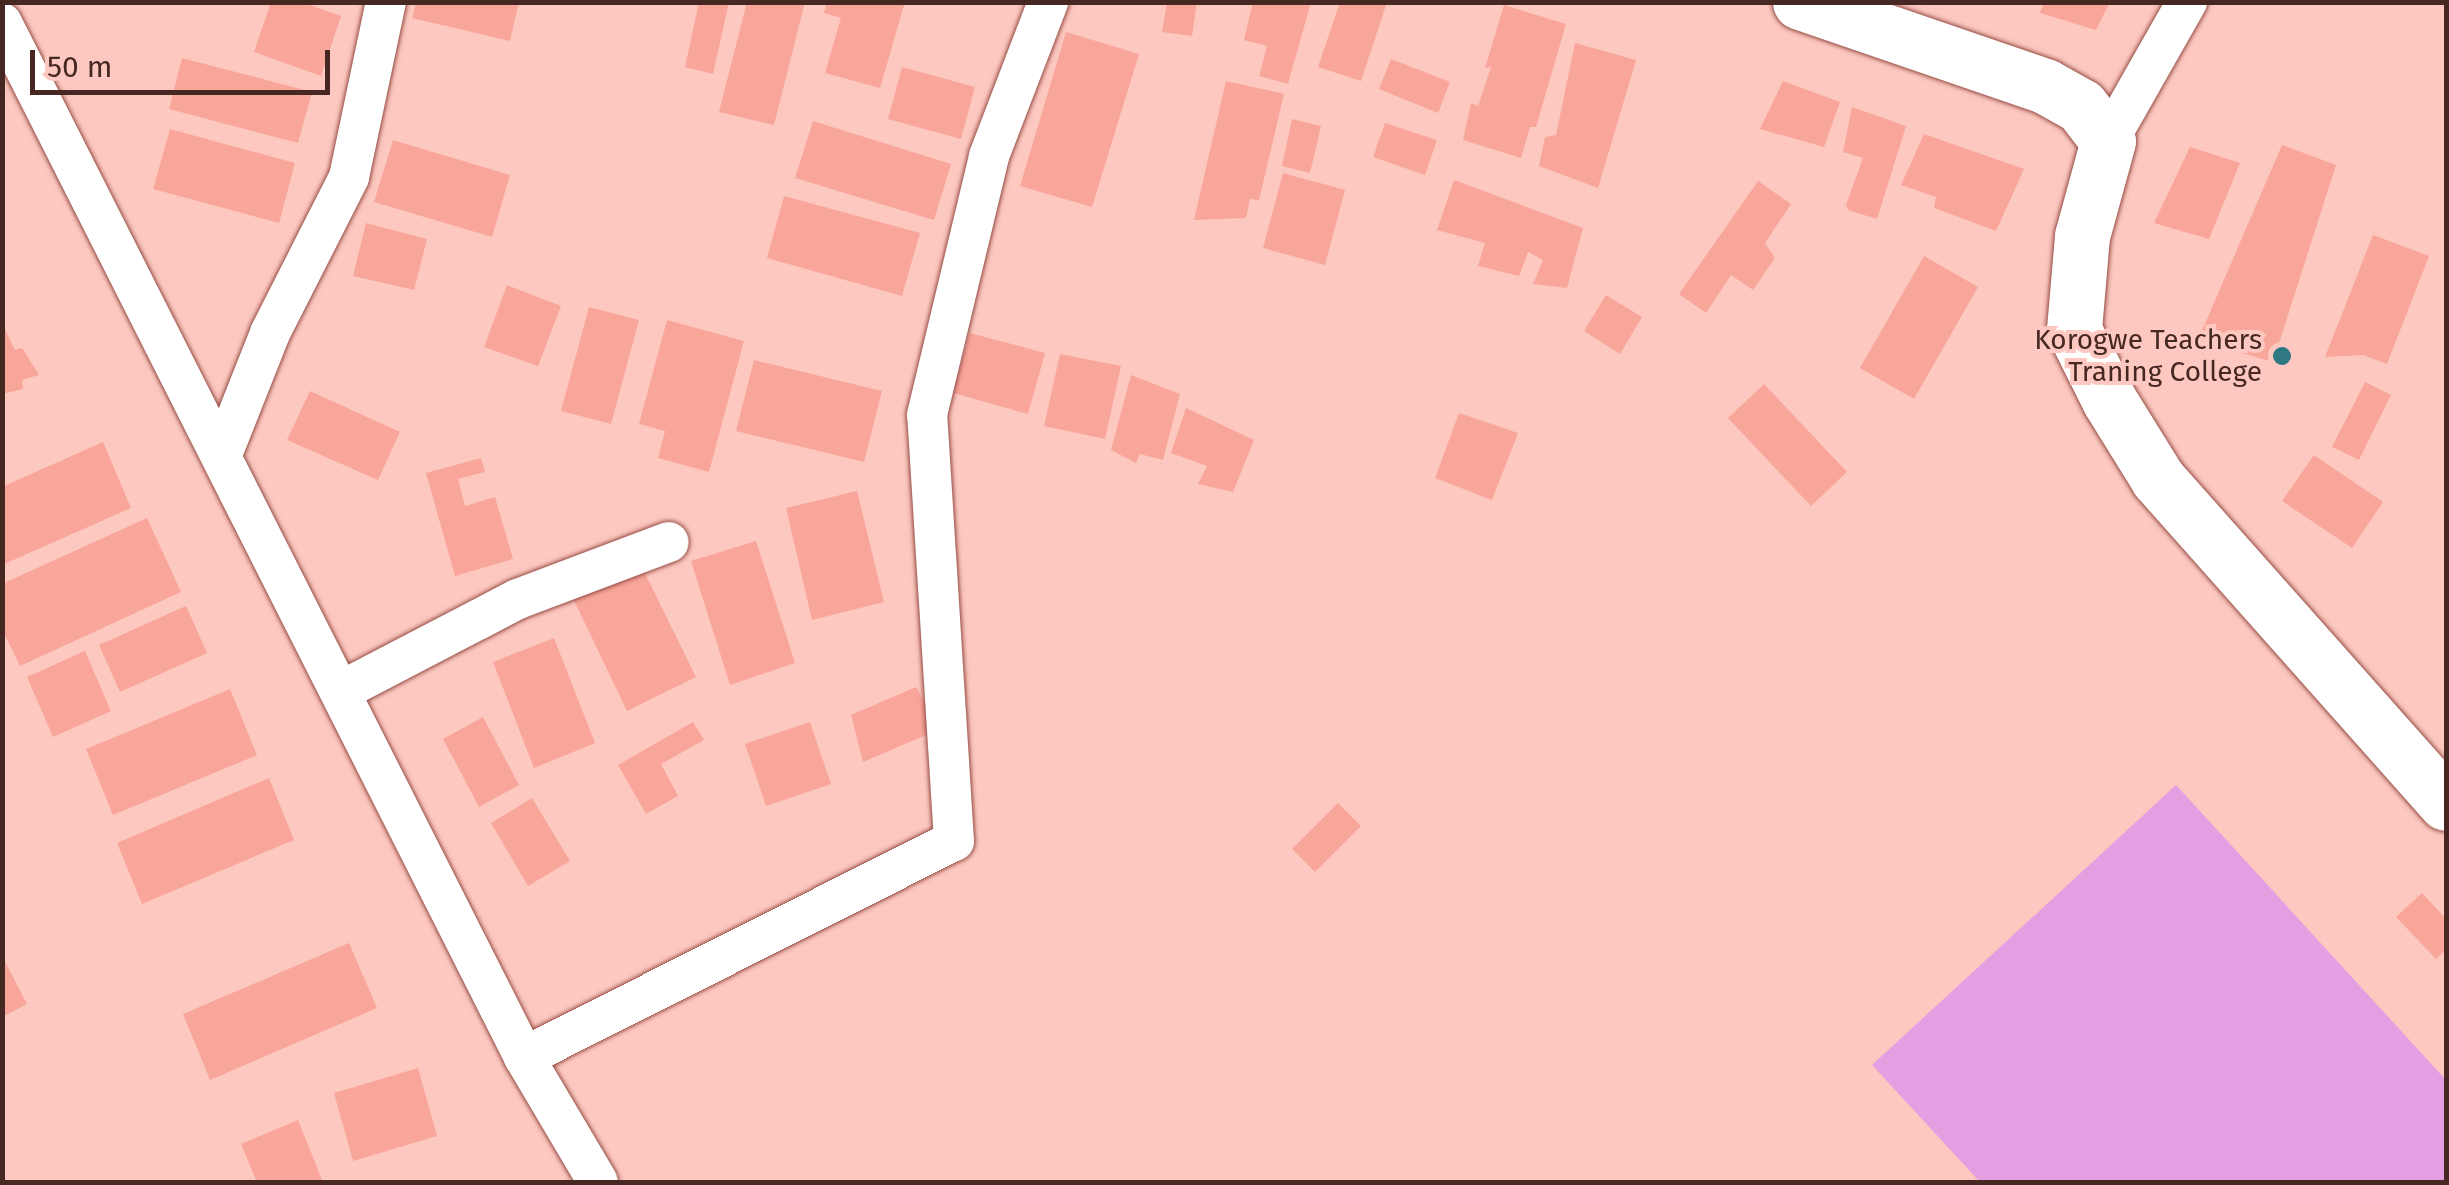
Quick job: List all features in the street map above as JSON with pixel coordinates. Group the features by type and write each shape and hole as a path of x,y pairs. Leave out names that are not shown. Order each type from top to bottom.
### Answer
{"street":[{"path":"222,452 270,333 350,177 386,2"},
{"path":"524,1057 954,841 927,415 989,156 1048,2"},
{"path":"2187,2 2108,141 2082,236 2074,330 2109,400 2158,478 2446,804"},
{"path":"1821,6 2045,86 2081,106 2108,141"},
{"path":"2,23 124,272 222,452 524,1057 598,1182"},
{"path":"341,691 518,599 669,542"}],"shaded area":[{"path":"2176,785 2446,1080 2446,1182 1980,1182 1872,1065"}],"building":[{"path":"271,2 301,2 341,16 321,76 254,52"},
{"path":"416,2 519,2 510,41 412,18"},
{"path":"699,2 729,2 713,74 685,67"},
{"path":"747,2 805,2 774,125 719,112"},
{"path":"827,2 905,2 880,88 825,73 841,18 824,13"},
{"path":"1167,2 1197,2 1192,36 1162,32"},
{"path":"1253,2 1311,2 1288,84 1259,76 1267,46 1244,40"},
{"path":"1340,2 1387,2 1361,81 1318,67"},
{"path":"2044,2 2110,2 2096,30 2040,13"},
{"path":"1504,5 1566,24 1536,127 1530,127 1521,158 1463,140 1471,103 1478,106 1491,67 1485,68"},
{"path":"1066,32 1139,54 1092,207 1020,186"},
{"path":"1575,43 1636,60 1598,188 1539,166 1545,137 1556,135"},
{"path":"182,58 312,92 298,143 169,109"},
{"path":"1391,59 1450,82 1438,113 1379,89"},
{"path":"902,67 975,87 961,139 888,119"},
{"path":"1226,81 1284,94 1259,200 1250,199 1246,218 1194,220"},
{"path":"1783,81 1840,102 1824,147 1760,129"},
{"path":"1852,107 1906,126 1877,219 1848,210 1846,205 1863,158 1843,152"},
{"path":"1292,119 1321,126 1310,173 1282,166"},
{"path":"813,121 951,164 934,220 795,178"},
{"path":"1385,123 1437,140 1425,175 1373,157"},
{"path":"170,129 295,163 279,223 153,189"},
{"path":"1924,134 2024,169 1996,231 1934,208 1936,197 1901,185"},
{"path":"393,140 510,175 492,237 374,202"},
{"path":"2282,145 2336,165 2273,362 2198,340"},
{"path":"2190,147 2240,163 2209,239 2154,223"},
{"path":"1283,173 1345,190 1325,265 1263,248"},
{"path":"1454,180 1583,228 1567,288 1533,284 1543,260 1528,252 1519,276 1478,266 1485,243 1437,230"},
{"path":"1758,181 1791,204 1765,243 1775,258 1753,290 1731,275 1706,313 1679,294"},
{"path":"784,196 920,233 902,296 767,258"},
{"path":"366,223 427,239 414,290 353,276"},
{"path":"2373,235 2429,256 2387,364 2363,355 2325,357"},
{"path":"1924,256 1978,287 1914,399 1860,368"},
{"path":"507,285 561,306 538,366 484,347"},
{"path":"1606,295 1642,317 1620,354 1584,331"},
{"path":"589,307 639,320 611,424 561,411"},
{"path":"667,320 744,341 709,472 658,458 665,431 639,424"},
{"path":"2,323 15,350 22,348 39,375 22,380 23,389 2,394"},
{"path":"970,333 1045,353 1028,414 953,393"},
{"path":"1060,354 1121,366 1105,439 1044,426"},
{"path":"754,360 882,391 864,462 736,431"},
{"path":"1131,375 1180,394 1163,460 1140,454 1136,463 1111,450"},
{"path":"2365,382 2391,395 2359,460 2332,447"},
{"path":"1764,384 1847,472 1811,506 1728,418"},
{"path":"310,391 400,432 378,480 287,440"},
{"path":"1186,408 1254,440 1233,492 1198,484 1207,466 1171,453"},
{"path":"1459,413 1518,433 1492,500 1435,478"},
{"path":"103,442 131,508 2,565 2,487"},
{"path":"2314,455 2383,502 2352,548 2282,501"},
{"path":"481,458 485,472 458,479 465,506 495,497 513,559 455,576 426,473"},
{"path":"857,491 884,602 812,620 786,508"},
{"path":"147,518 181,592 20,666 2,629 2,584"},
{"path":"756,541 795,663 730,685 691,561"},
{"path":"638,559 696,677 627,711 570,592"},
{"path":"186,606 207,653 120,692 99,645"},
{"path":"554,638 595,743 534,768 493,662"},
{"path":"85,651 111,711 53,737 27,677"},
{"path":"916,687 940,729 863,762 851,715"},
{"path":"230,689 257,755 113,815 86,749"},
{"path":"483,717 519,785 479,807 443,739"},
{"path":"693,722 704,740 661,764 678,796 646,814 618,765"},
{"path":"810,722 831,784 766,806 745,744"},
{"path":"269,778 294,840 142,904 117,843"},
{"path":"532,798 570,861 528,886 491,823"},
{"path":"1338,803 1361,826 1315,872 1292,849"},
{"path":"2422,893 2446,919 2446,949 2436,959 2396,917"},
{"path":"349,943 377,1008 210,1080 183,1014"},
{"path":"2,956 27,1004 2,1017"},
{"path":"418,1068 437,1136 353,1161 334,1093"},
{"path":"298,1120 322,1180 257,1182 241,1144"}],"place":[{"name":"Korogwe Teachers Traning College","path":"2282,356"}]}
